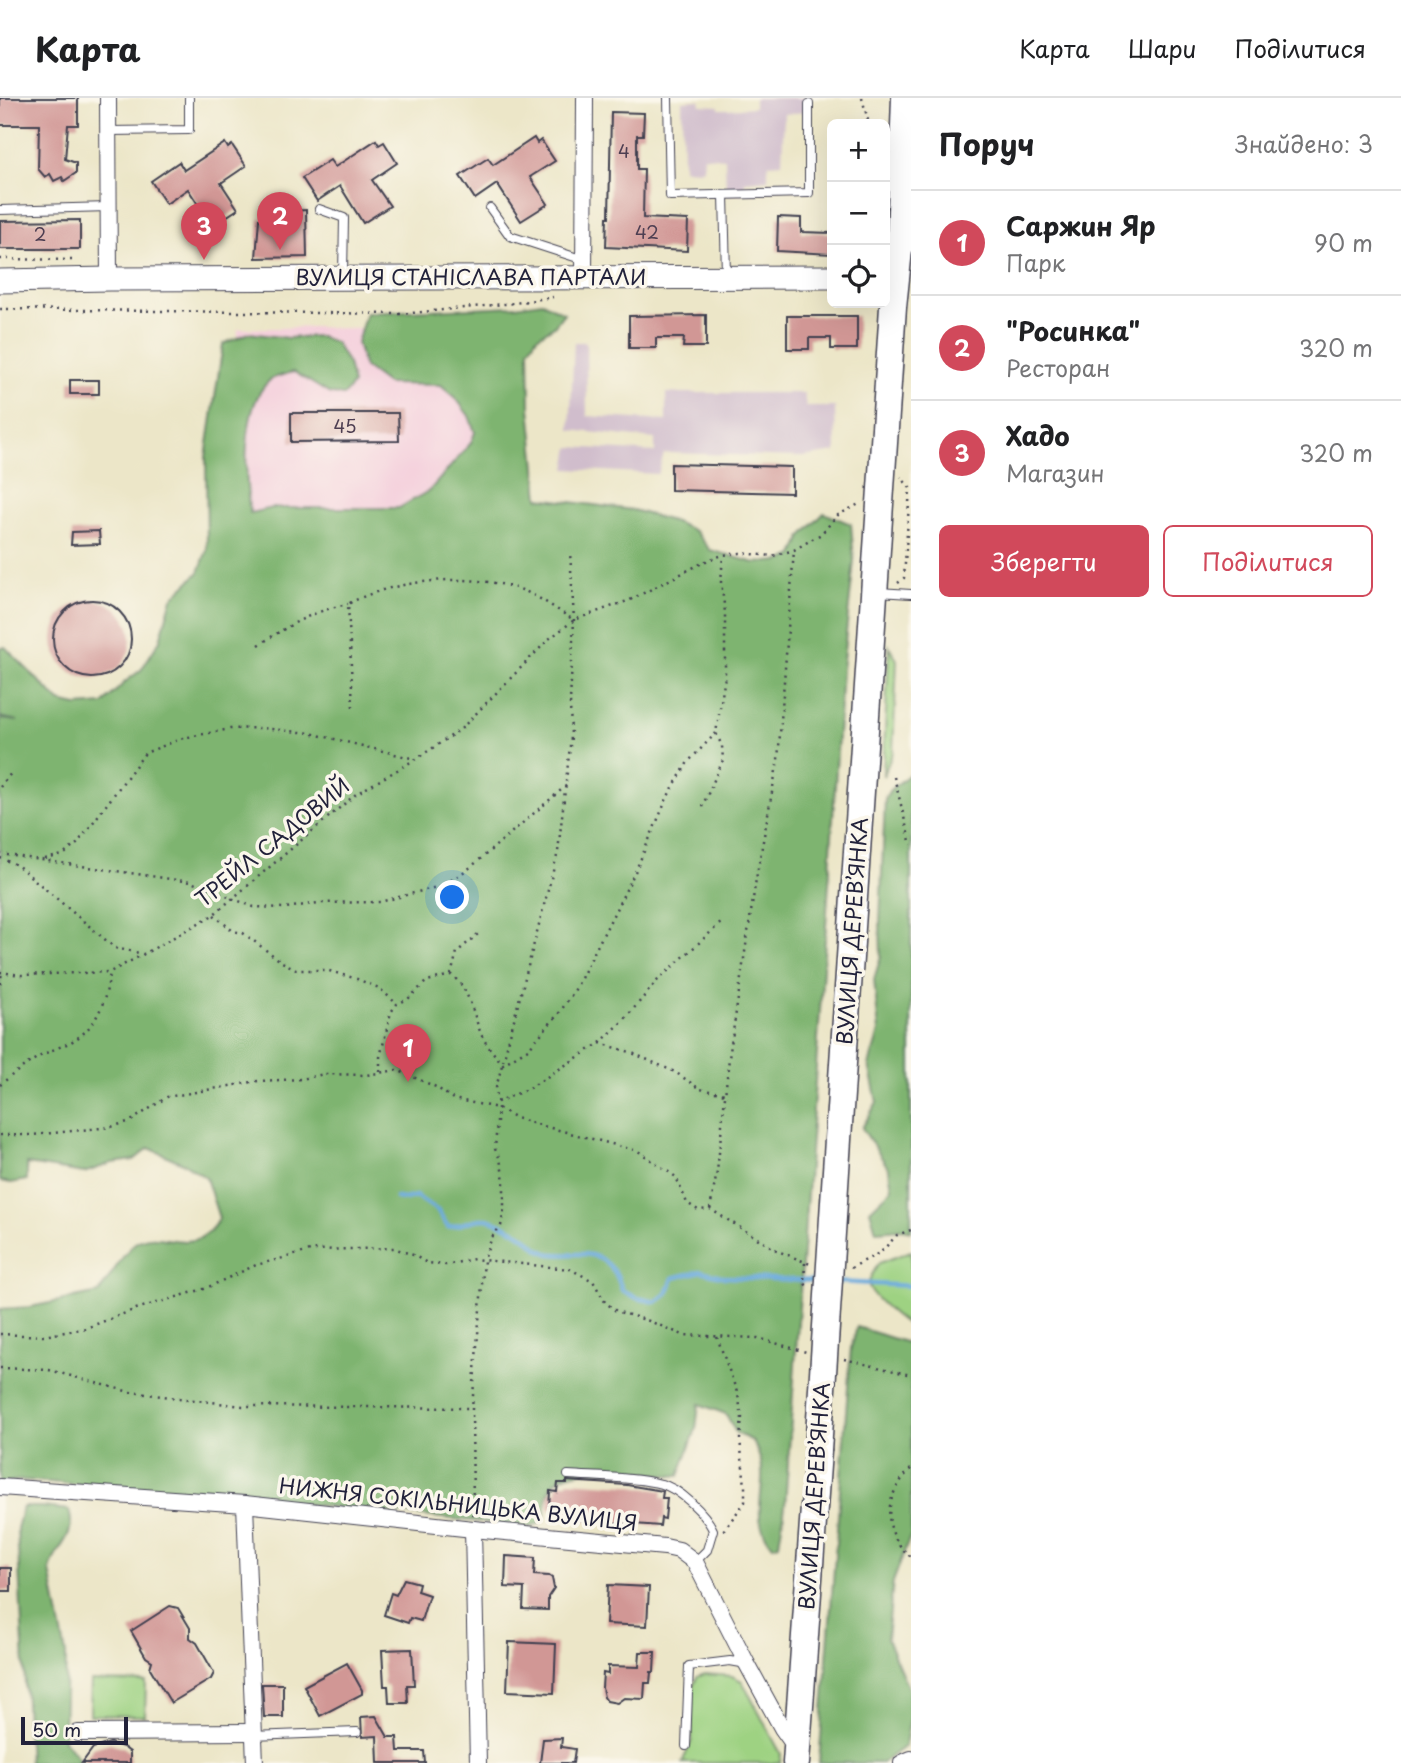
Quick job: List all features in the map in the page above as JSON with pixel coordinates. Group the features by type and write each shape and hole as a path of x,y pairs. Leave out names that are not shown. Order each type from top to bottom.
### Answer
{"main road":[{"name":"ВУЛИЦЯ ДЕРЕВ’ЯНКА","path":"796,1756 839,1124 886,588 905,98"}],"street":[{"path":"108,98 109,279"},
{"path":"584,270 586,98"},
{"name":"ВУЛИЦЯ СТАНІСЛАВА ПАРТАЛИ","path":"0,281 343,278 584,270 725,277 827,277"},
{"name":"НИЖНЯ СОКІЛЬНИЦЬКА ВУЛИЦЯ","path":"0,1487 245,1504 665,1547 679,1550 695,1562"},
{"path":"245,1504 255,1763"},
{"path":"473,1529 478,1763"},
{"path":"695,1562 796,1756"},
{"path":"78,1733 252,1734"},
{"path":"902,1763 911,1759"}],"lane":[{"path":"108,131 189,130 189,98"},
{"path":"668,98 670,197 809,193 809,104"},
{"path":"724,195 725,277"},
{"path":"0,210 108,207"},
{"path":"490,208 510,236 584,270"},
{"path":"319,209 344,218 343,278"},
{"path":"886,588 911,594"},
{"path":"568,1475 663,1484 701,1511 713,1530 707,1550 695,1562"},
{"path":"687,1746 689,1666 730,1661 747,1664"},
{"path":"252,1734 357,1732"}],"path":[{"path":"862,98 868,119"},
{"path":"0,309 401,314 554,297"},
{"path":"886,588 904,578 910,488 899,474"},
{"name":"ТРЕЙЛ САДОВИЙ","path":"1,972 21,975 110,972 144,954 213,915 356,794 460,730 550,639 573,620 630,600 723,555 740,553 773,556 794,550 821,534 838,515 864,500"},
{"path":"0,1135 33,1135 111,1127 131,1121 167,1097 258,1081 302,1079 324,1074 366,1075 397,1070 436,1087 453,1099 498,1108 532,1123 638,1151 676,1177 687,1203 698,1210 710,1209 756,879 778,760 794,550"},
{"path":"473,1529 472,1408 484,1260 492,1237 503,1222 504,1180 500,1159 495,1150 498,1108 496,1088 558,852 567,785 571,737 573,620 569,552"},
{"path":"702,807 723,760 722,746 716,733 725,677 723,555"},
{"path":"259,645 286,626 323,609 348,604 376,591 440,581 488,583 522,590 573,620"},
{"path":"348,604 353,707"},
{"path":"42,860 63,855 77,844 145,754 183,738 230,729 261,728 310,733 416,759"},
{"path":"503,1064 528,1049 560,1012 576,988 629,884 668,796 688,762 716,733"},
{"path":"0,787 12,772"},
{"path":"894,777 911,845"},
{"path":"0,856 191,882 254,907 286,908 318,902 380,902 444,885 471,867 567,785"},
{"path":"0,856 17,864 115,948 144,954"},
{"path":"213,915 233,931 243,933 298,970 326,970 357,979 379,988 397,1004"},
{"path":"497,1102 528,1089 600,1043 659,980 723,921"},
{"path":"451,975 457,952 478,934"},
{"path":"0,984 1,972"},
{"path":"0,1085 43,1055 86,1032 98,1017 110,972"},
{"path":"380,1072 380,1058 391,1012 397,1004 408,999 427,981 451,975 458,980 465,992 483,1038 503,1064"},
{"path":"600,1043 630,1052 675,1072 700,1089 726,1094"},
{"path":"0,1334 44,1336 86,1328 136,1308 204,1289 256,1265 314,1251 394,1248 427,1263 446,1265 474,1259 570,1269 593,1281 605,1302 615,1311 683,1335 717,1336 733,1378 742,1417 740,1439 745,1502 707,1550"},
{"path":"0,1368 49,1370 130,1392 243,1406 472,1408"},
{"path":"911,1469 896,1489 889,1508 889,1525 899,1544 911,1557"}],"shaded area":[{"path":"754,98 803,98 804,112 784,114 782,163 768,164 768,179 745,181 744,194 726,195 725,158 704,156 703,170 683,169 682,101 700,100 701,105 729,109 754,107"},
{"path":"314,327 494,334 522,513 231,534 238,329"},
{"path":"574,342 586,342 587,416 666,421 666,393 804,393 806,407 835,407 836,452 802,457 671,453 664,454 658,474 566,469 570,447 655,452 655,439 570,430"}],"green space":[{"path":"542,302 564,313 554,326 537,337 529,349 530,407 539,498 633,510 675,522 695,531 710,550 755,563 780,561 794,555 802,536 824,513 851,524 854,561 842,669 785,1506 779,1544 773,1546 761,1525 761,1462 753,1441 736,1433 726,1414 699,1404 696,1429 679,1476 613,1470 577,1472 564,1476 554,1483 549,1491 544,1521 531,1527 215,1495 22,1480 0,1483 0,1309 30,1307 99,1293 135,1243 156,1238 189,1241 209,1231 219,1218 206,1178 185,1164 149,1148 134,1160 112,1163 84,1173 27,1164 27,1180 11,1183 0,1181 0,719 18,721 0,717 0,649 5,647 60,702 77,706 103,704 141,670 160,640 172,598 199,572 207,550 206,457 223,344 249,333 288,338 319,336 335,342 348,364 353,384 344,395 330,394 294,372 277,376 260,392 249,425 247,444 250,513 272,508 399,508 430,490 471,443 475,432 469,416 455,397 441,385 387,384 364,367 357,343 366,313 515,306"},
{"path":"889,646 897,660 893,752 883,776"},
{"path":"911,773 911,1231 876,1231 870,1210 892,1189 889,1169 862,1128 877,1102 869,1065 879,1032 874,979 881,956 885,798 890,790"},
{"path":"911,1251 911,1327 882,1304 872,1293 869,1283 879,1263"},
{"path":"857,1327 911,1344 911,1534 893,1582 887,1639 909,1690 910,1718 905,1746 882,1763 819,1763 851,1348"},
{"path":"23,1507 69,1510 71,1520 68,1535 50,1571 66,1654 64,1740 79,1763 29,1763 17,1528"},
{"path":"705,1674 732,1676 742,1681 781,1754 780,1763 682,1763 692,1740 692,1689 697,1677"},
{"path":"91,1681 146,1682 145,1716 90,1715"}],"building":[{"path":"0,98 78,98 78,125 68,125 65,159 76,163 76,173 64,181 62,177 54,181 50,174 45,177 38,169 39,125 0,125"},
{"path":"611,112 644,113 643,135 637,135 637,169 644,169 643,218 688,220 687,251 606,247"},
{"path":"534,138 537,143 541,140 555,161 530,177 548,204 521,221 497,184 475,199 460,176 488,158 493,165"},
{"path":"376,140 379,145 384,142 397,163 372,180 390,206 363,223 340,186 317,201 302,178 330,160 335,167"},
{"path":"225,143 228,148 232,145 246,166 221,183 238,209 212,226 188,189 166,204 151,181 179,162 184,170"},
{"path":"306,210 307,257 256,258 259,219 293,218 293,211"},
{"path":"778,217 801,218 801,232 827,233 827,254 777,251"},
{"path":"80,220 80,249 0,249 0,221"},
{"path":"706,315 706,347 683,347 684,338 656,338 656,348 629,348 629,316"},
{"path":"787,316 857,316 857,349 831,349 831,338 809,338 809,349 787,349"},
{"path":"70,380 99,380 99,394 70,394"},
{"path":"291,413 398,413 399,441 291,442"},
{"path":"671,464 792,467 792,493 671,490"},
{"path":"99,531 100,544 71,545 72,532"},
{"path":"92,600 107,603 120,611 128,624 131,639 128,654 120,667 107,675 92,678 77,675 64,667 56,654 53,639 56,624 64,611 77,603"},
{"path":"567,1481 627,1485 663,1491 662,1498 667,1498 665,1519 661,1518 660,1526 555,1518 556,1509 549,1509 550,1491 557,1492 558,1483"},
{"path":"506,1556 535,1558 534,1575 552,1578 554,1588 548,1597 548,1610 523,1609 524,1588 505,1587"},
{"path":"0,1568 11,1568 11,1591 0,1591"},
{"path":"404,1579 419,1583 417,1591 429,1595 421,1621 410,1618 408,1623 384,1615 391,1593 396,1595"},
{"path":"608,1585 649,1587 647,1626 606,1624"},
{"path":"170,1606 178,1608 190,1628 190,1638 197,1643 214,1673 211,1679 171,1703 150,1668 152,1661 146,1657 131,1631"},
{"path":"509,1642 556,1644 554,1693 507,1691"},
{"path":"412,1649 414,1685 407,1685 408,1703 389,1703 388,1686 384,1686 382,1650"},
{"path":"640,1652 655,1652 654,1672 651,1672 650,1683 645,1683 644,1699 624,1698 617,1703 607,1701 602,1688 603,1673 608,1674 608,1666 639,1667"},
{"path":"347,1663 362,1694 320,1716 304,1686"},
{"path":"262,1684 283,1684 283,1717 264,1717"},
{"path":"376,1716 388,1737 397,1737 398,1751 424,1751 425,1763 378,1763 377,1736 362,1737 361,1717"},
{"path":"562,1738 561,1747 575,1749 573,1763 540,1763 543,1739"},
{"path":"110,1743 130,1752 130,1763 82,1763 93,1748"}],"waterway":[{"path":"396,1198 416,1196 438,1211 448,1227 488,1219 513,1230 547,1253 595,1256 612,1269 622,1290 637,1298 656,1302 667,1294 673,1278 701,1271 725,1277 819,1281"},
{"path":"838,1282 911,1286"}],"place":[{"name":"\"Росинка\"","path":"280,250"},
{"name":"Хадо","path":"204,260"},
{"name":"Саржин Яр","path":"408,1082"}]}
